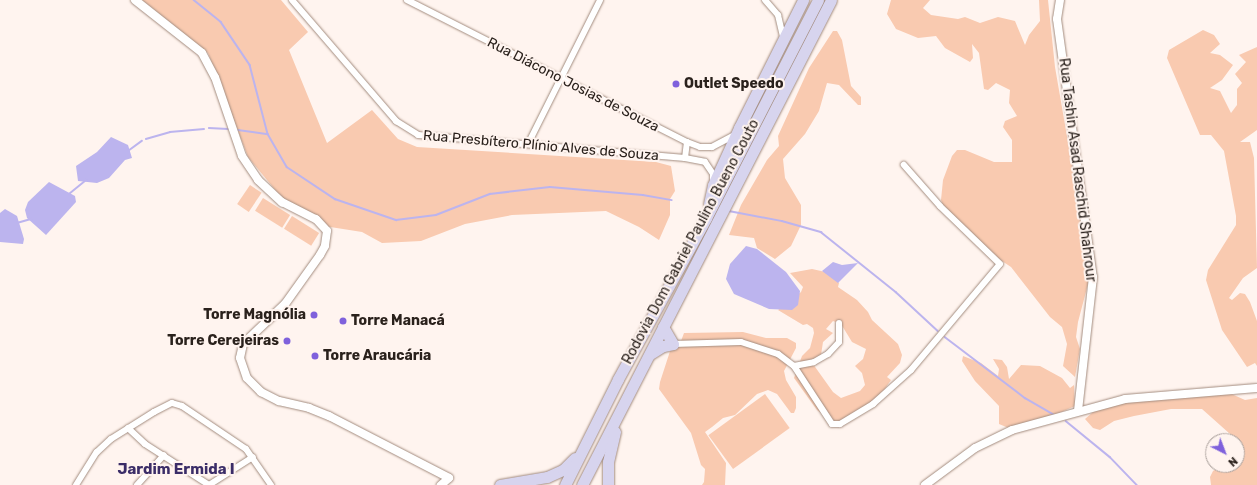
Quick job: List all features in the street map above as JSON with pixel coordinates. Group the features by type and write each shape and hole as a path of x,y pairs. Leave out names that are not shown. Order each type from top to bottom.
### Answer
{"highway":[{"path":"706,218 713,185 739,128 803,0"},
{"name":"Rodovia Dom Gabriel Paulino Bueno Couto","path":"565,485 618,379 706,218 818,0"},
{"name":"Rodovia Dom Gabriel Paulino Bueno Couto","path":"582,485 619,416 830,0"},
{"path":"650,354 663,346 673,344 663,327"},
{"path":"608,485 608,462 619,416"},
{"path":"500,485 547,477 563,470 573,461 587,441"}],"street":[{"name":"Rua Presbítero Plínio Alves de Souza","path":"292,0 396,121 408,130 429,137 685,158 705,162 713,174 713,185"},
{"name":"Rua Diácono Josias de Souza","path":"407,0 513,56 560,77 687,142 700,147 712,147 730,138 739,128"},
{"path":"528,144 560,77 600,0"},
{"path":"765,0 778,15 783,40"},
{"name":"Rua Tashin Asad Raschid Shahrour","path":"1060,0 1057,19 1093,277 1078,411"},
{"path":"138,2 202,53 215,77 242,156 258,180 282,202 316,219 327,231 325,246 320,255 285,304 243,344 240,358 247,378 261,392 279,401 309,408 329,416 449,478 441,485"},
{"path":"685,158 687,142"},
{"path":"673,344 741,342 765,348 794,366 827,420 832,424 840,424 873,404 900,381 1000,264 940,206 904,165"},
{"path":"794,366 814,362 828,354 839,342 839,323"},
{"path":"926,485 962,456 996,436 1078,411 1125,399 1257,388"},
{"path":"76,485 97,452 128,428 166,405 176,403 227,435 253,457 271,485"},
{"path":"128,428 145,444 209,485 253,457"},
{"path":"137,485 164,455"}],"shaded area":[{"path":"142,0 281,0 308,32 289,50 327,143 372,110 398,139 417,147 656,162 671,166 675,191 670,199 670,215 659,240 639,227 606,211 512,215 465,224 421,241 382,243 362,232 324,226 281,197 248,157 208,53"},
{"path":"891,0 930,0 923,8 931,15 958,19 965,17 980,23 998,17 1015,21 1025,45 1029,35 1040,21 1039,0 1048,0 1055,67 1089,264 1088,284 1078,322 1076,337 1080,349 1075,377 1063,366 1067,344 1062,327 1050,317 1011,267 981,247 944,208 941,200 943,180 952,156 957,150 965,150 994,162 1012,162 1012,140 1003,127 1005,121 1017,116 1009,103 1010,90 996,83 988,90 984,89 979,53 972,44 973,58 970,62 945,48 936,36 918,38 896,29 887,14"},
{"path":"1203,30 1214,35 1220,44 1210,53 1220,55 1233,65 1222,80 1210,88 1220,91 1231,113 1237,105 1237,89 1242,83 1235,74 1246,62 1239,55 1257,47 1257,130 1240,142 1250,142 1254,158 1257,268 1243,278 1229,298 1232,300 1240,293 1245,294 1250,302 1257,321 1257,366 1255,363 1247,367 1222,330 1206,280 1208,270 1236,225 1236,216 1224,151 1211,135 1200,135 1167,58 1169,50"},
{"path":"833,31 837,31 842,40 851,86 861,97 861,105 858,105 839,85 827,83 819,111 805,134 783,159 785,178 801,205 801,225 791,246 775,259 757,248 754,238 729,235 741,205 767,160 779,146 778,136 809,68"},
{"path":"111,137 128,145 132,158 125,160 109,178 97,183 78,181 76,166 97,152"},
{"path":"49,182 75,196 76,202 46,235 27,218 25,210 28,202"},
{"path":"250,185 262,193 249,212 237,204"},
{"path":"263,198 290,215 282,228 255,211"},
{"path":"5,209 17,216 24,239 23,244 0,242 0,213"},
{"path":"292,216 319,233 311,246 284,229"},
{"path":"746,246 757,249 786,272 800,291 798,305 792,310 769,309 734,294 726,279 730,264"},
{"path":"833,262 842,265 858,263 838,283 822,271"},
{"path":"812,269 830,273 839,283 838,287 857,300 868,312 872,320 898,344 902,355 900,363 887,377 891,380 876,402 839,422 831,420 817,410 794,378 802,356 810,348 814,333 813,328 807,324 803,325 778,310 801,292 803,287 790,273","holes":["833,321 841,324 852,342 866,349 863,359 855,366 862,373 865,385 860,391 841,398 833,392 813,364 821,355 823,342 833,333 826,329"]},
{"path":"743,332 766,338 787,338 796,343 796,348 784,371 786,380 796,397 796,408 794,413 791,413 777,394 768,390 757,394 735,415 723,418 705,432 726,463 725,485 702,485 704,482 705,469 701,465 691,433 659,389 660,382 673,342 681,341 684,333"},
{"path":"963,356 981,363 998,376 999,369 993,359 1002,360 1007,367 1009,379 1021,365 1040,366 1062,378 1070,388 1074,385 1075,406 1048,418 1011,429 999,424 999,406 975,381 962,361"},
{"path":"1227,392 1245,400 1257,398 1257,485 1211,485 1210,477 1212,473 1245,473 1245,433 1229,433 1202,409 1171,409 1134,416 1114,421 1100,430 1093,428 1085,419 1101,405"},
{"path":"765,394 790,428 733,469 708,435"}],"waterway":[{"path":"194,0 221,22 250,65 268,134 287,167 335,199 396,220 436,215 490,194 550,187 643,195 672,200"},
{"path":"209,128 228,129"},
{"path":"146,139 170,132 204,129"},
{"path":"238,130 268,134"},
{"path":"128,151 142,141"},
{"path":"69,194 86,180"},
{"path":"729,211 782,221 821,232 896,292 938,331"},
{"path":"17,223 31,219"},
{"path":"945,337 1025,398 1055,415"},
{"path":"1066,421 1110,457 1137,485"}],"place":[{"name":"Outlet Speedo","path":"676,84"},
{"name":"Torre Magnólia","path":"314,315"},
{"name":"Torre Manacá","path":"343,321"},
{"name":"Torre Cerejeiras","path":"287,341"},
{"name":"Torre Araucária","path":"315,356"}],"district":[{"name":"Jardim Ermida I","path":"176,470"}]}
